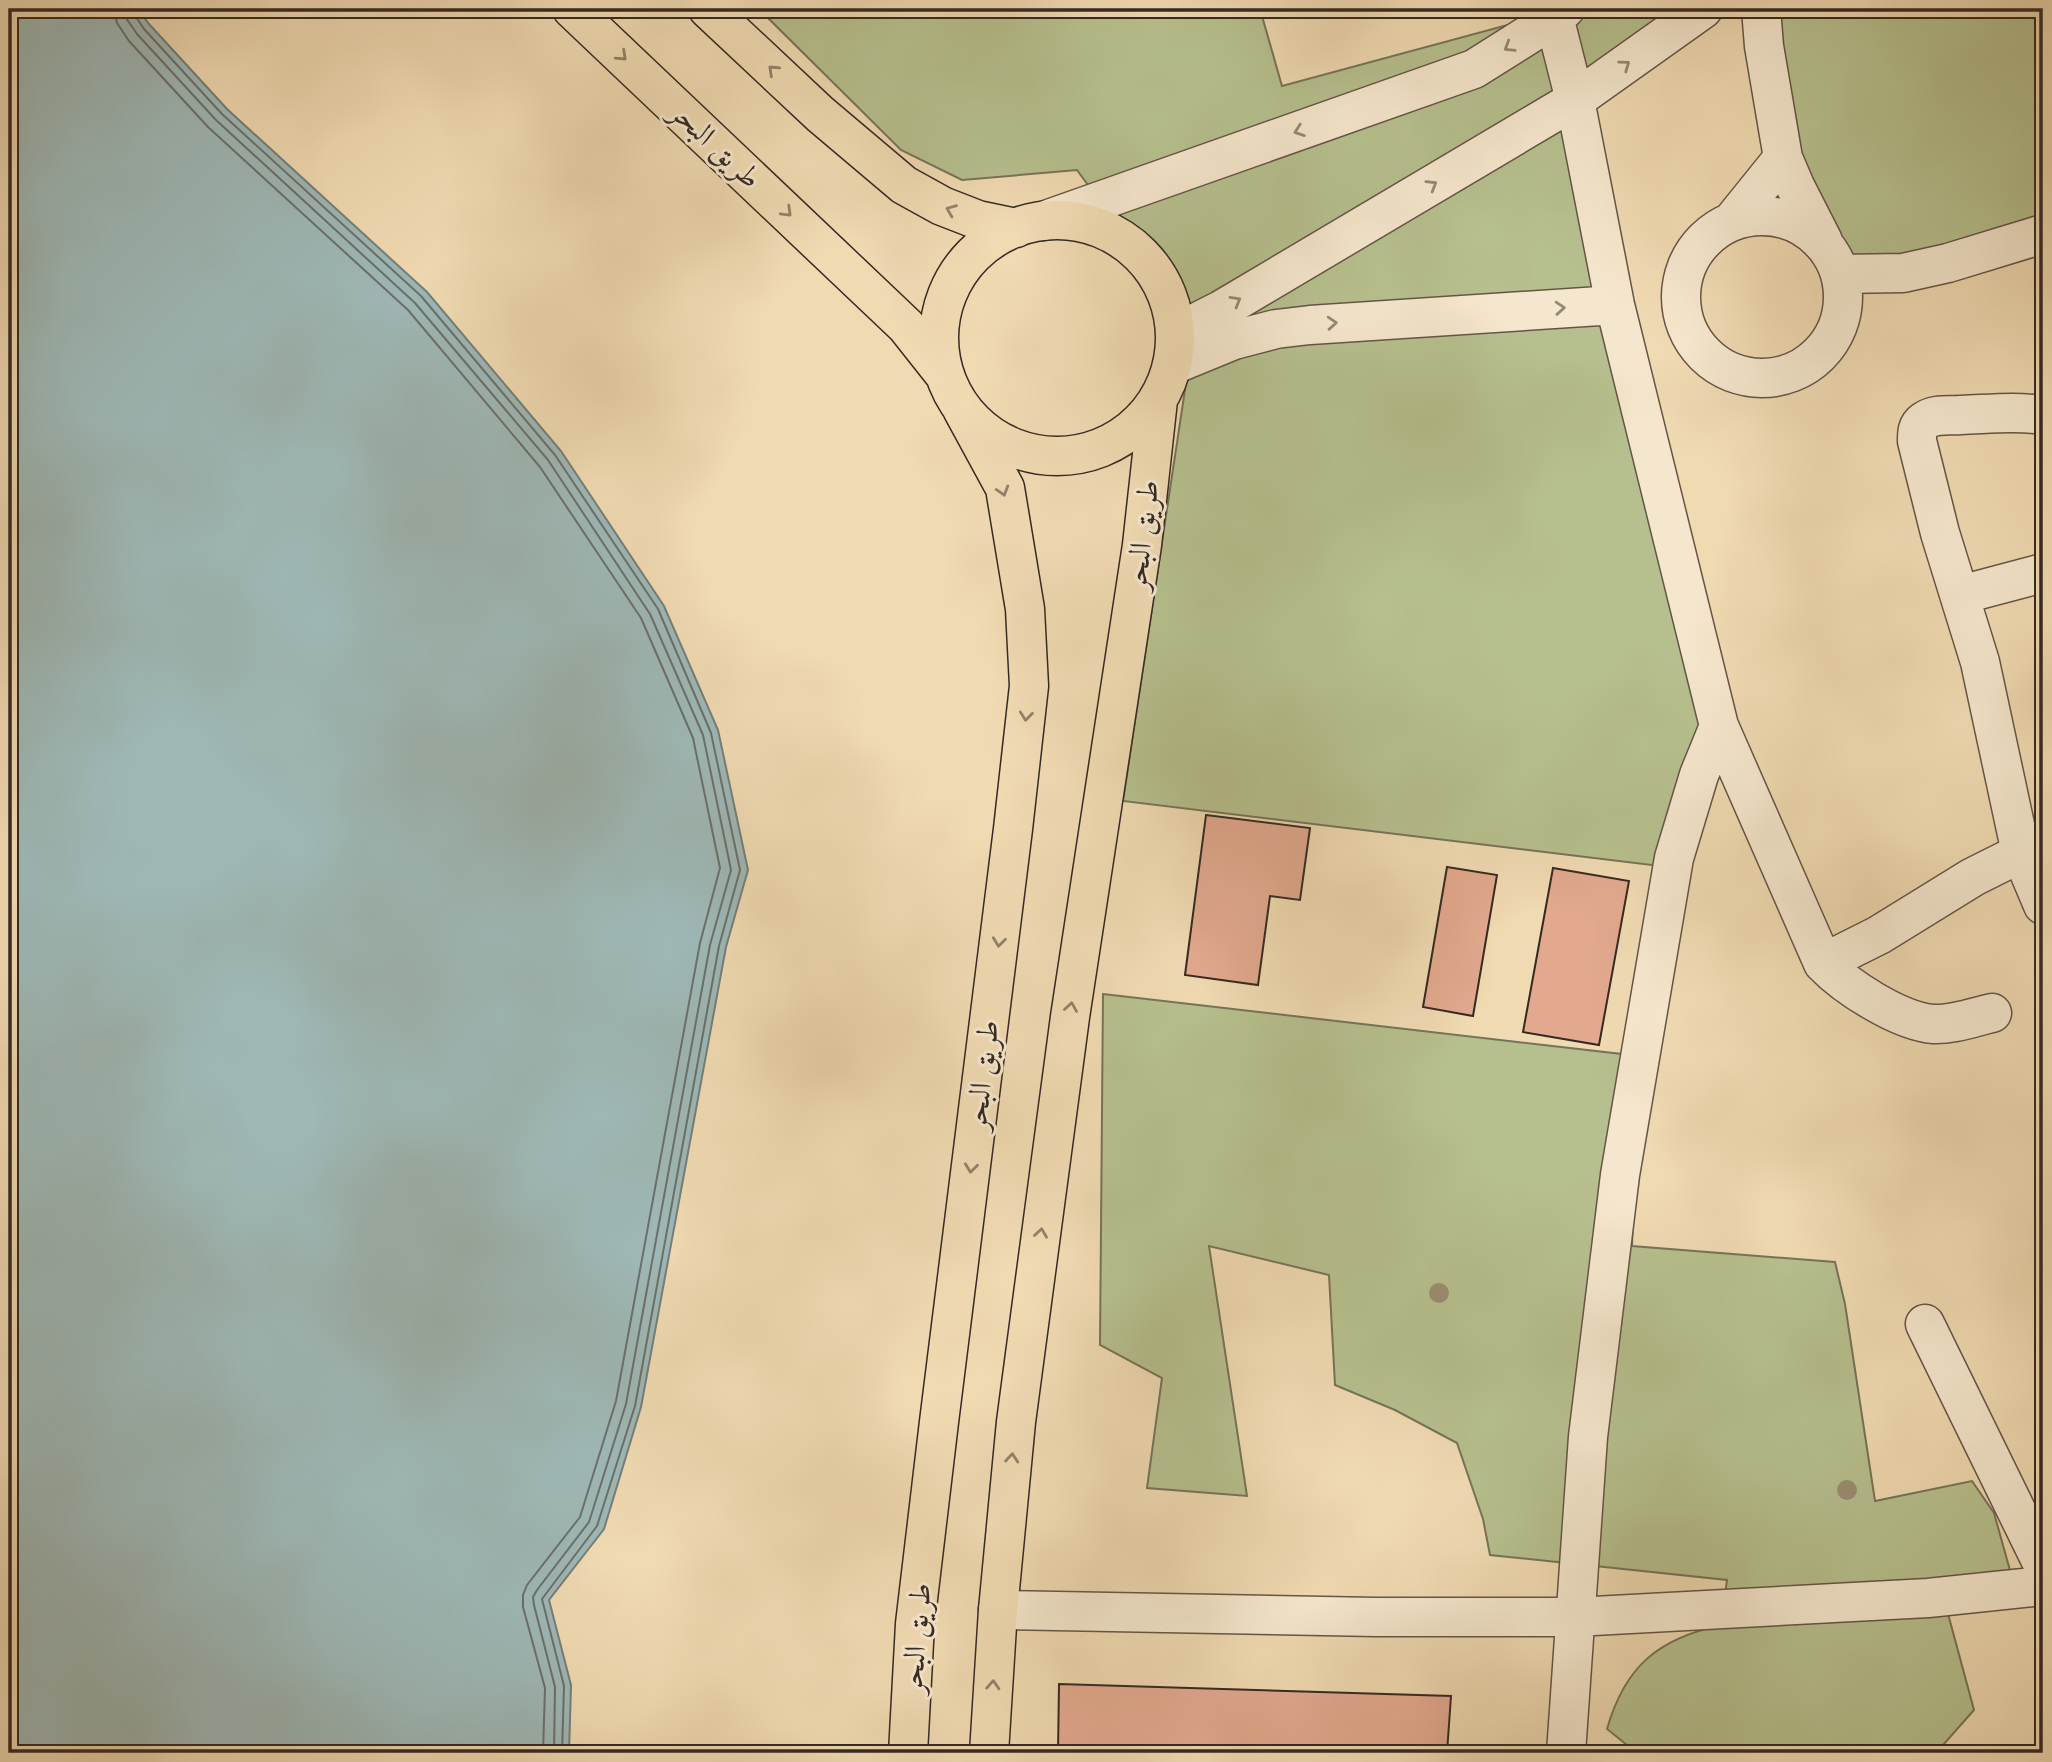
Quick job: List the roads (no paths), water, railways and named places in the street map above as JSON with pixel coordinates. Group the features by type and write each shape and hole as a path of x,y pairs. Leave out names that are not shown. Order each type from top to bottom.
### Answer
{"highway":[{"name":"طريق البحر","path":"572,9 906,326 944,374"},
{"path":"708,9 820,114 904,185 942,206 978,220 1029,225 1076,221 1107,231 1135,248 1156,273 1170,302 1175,349 1158,400 1133,430 1100,449 1062,457 1024,452 989,436 962,409 944,374 939,338 944,303 960,271 985,245 1029,225"},
{"name":"طريق البحر","path":"989,1753 998,1610 1016,1422 1070,1017 1142,545 1158,400"},
{"name":"طريق البحر","path":"908,1753 915,1624 1029,686 1025,609 1005,488 962,409"}],"street":[{"path":"1175,349 1242,298 1575,100 1703,9"},
{"path":"1717,9 1763,27 1783,158 1794,186 1834,261 1843,303 1835,331 1819,354 1795,371 1767,378 1738,374 1712,362 1693,340 1682,314 1681,285 1690,257 1709,235 1733,220 1783,158"},
{"path":"1029,225 1474,69 1558,12 1615,305 1719,726 1823,963 1862,995 1921,1021 1932,1024 1992,1013"},
{"path":"1733,220 1754,216 1775,217 1795,223 1813,233 1834,261 1903,273 1948,263 2043,234"},
{"path":"1175,349 1310,325 1615,305"},
{"path":"2043,415 1998,412 1936,416 1919,426 1917,441 1940,533 1980,662 2021,853 2043,905"},
{"path":"1960,595 2043,573"},
{"path":"1566,1753 1588,1437 1620,1175 1674,858 1699,775 1719,726"},
{"path":"1823,963 1879,935 1973,877 2021,853"},
{"path":"1925,1324 2043,1564"},
{"path":"998,1610 1376,1617 1575,1617 1928,1598 2043,1586"}],"water":[{"path":"9,9 138,9 227,109 427,292 561,451 664,606 718,730 748,870 726,947 641,1407 604,1529 549,1600 571,1685 569,1753 9,1753"}]}
